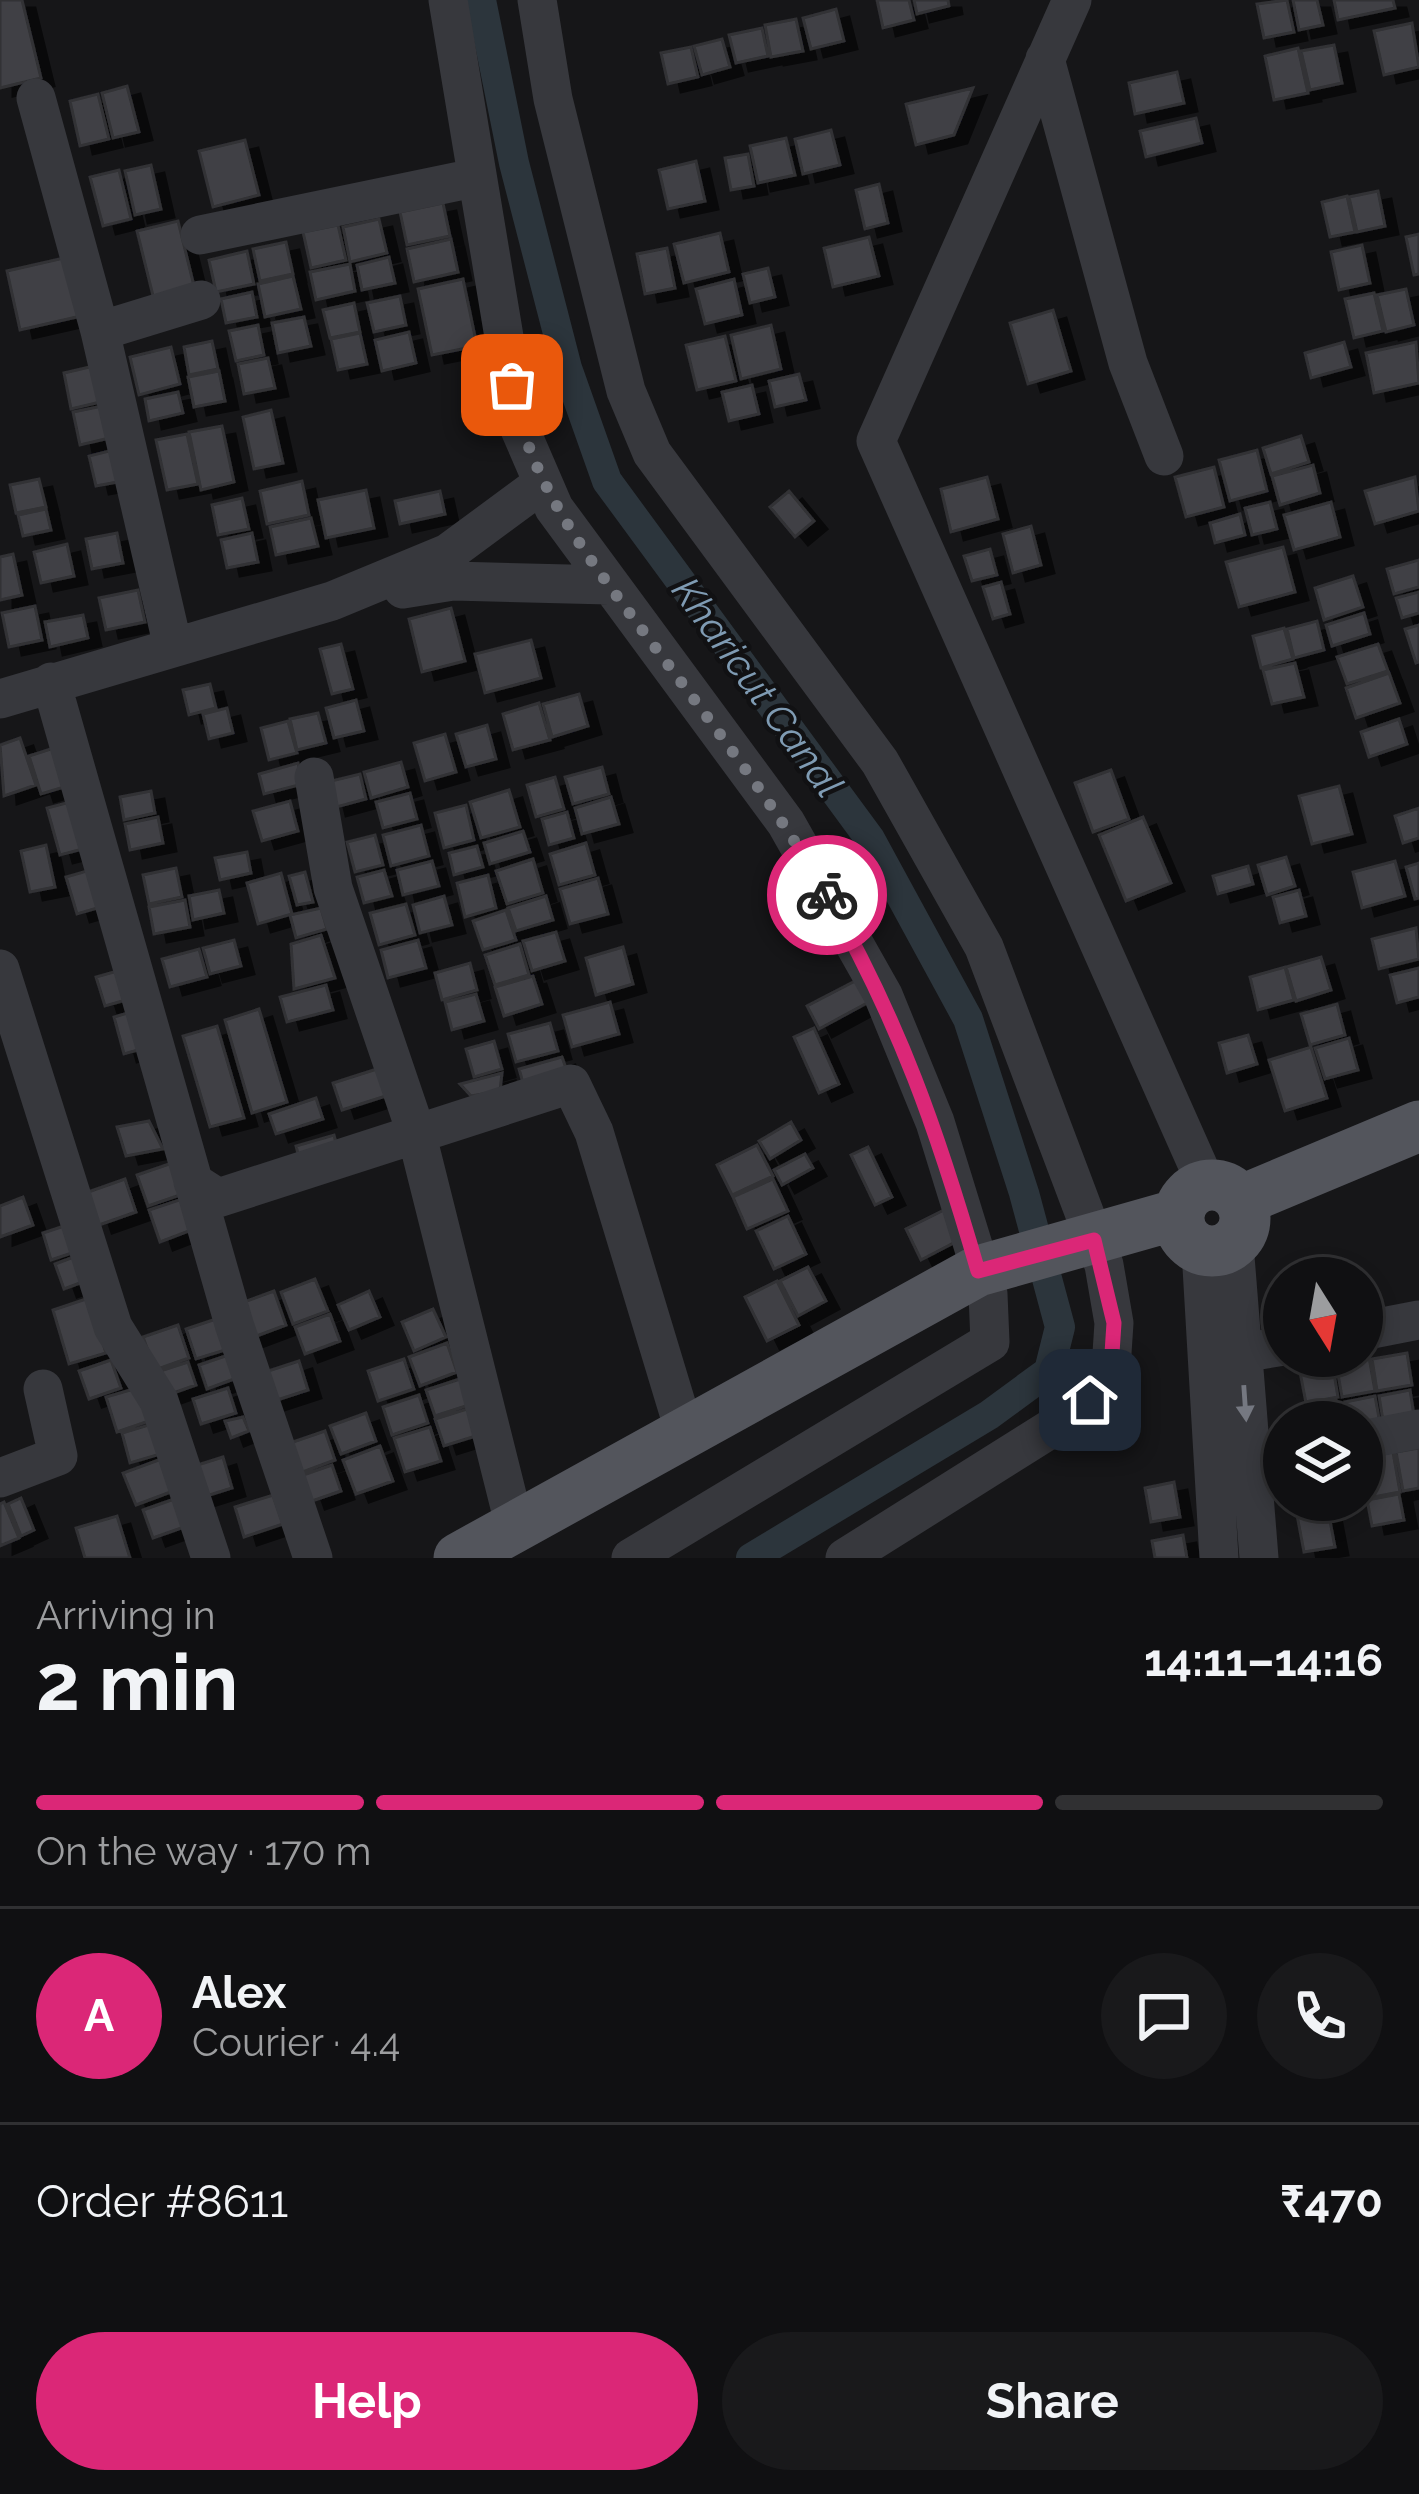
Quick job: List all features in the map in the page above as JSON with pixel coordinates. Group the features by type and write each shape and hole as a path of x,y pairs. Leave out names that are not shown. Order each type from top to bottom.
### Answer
{"main road":[{"path":"1214,1223 1419,1126"},
{"path":"510,1542 685,1433 995,1280 1214,1223 1419,1148"},
{"path":"458,1558 510,1542 995,1280"}],"street":[{"path":"448,0 519,427 554,508 786,823 884,995 995,1280 990,1342 631,1558"},
{"path":"537,0 553,99 614,346 652,454 880,761 984,946 1114,1323 1110,1383 1071,1416 858,1554"},
{"path":"1072,0 876,441 1214,1223 1262,1471 1258,1558"},
{"path":"1046,59 1128,363 1164,456"},
{"path":"36,98 100,331 173,647"},
{"path":"200,235 474,178"},
{"path":"100,331 201,300"},
{"path":"0,699 332,601 448,554 543,483"},
{"path":"332,601 453,581 609,585"},
{"path":"51,682 194,1183 313,1558"},
{"path":"314,777 333,888 416,1132 510,1542"},
{"path":"0,969 113,1328 159,1402 211,1558"},
{"path":"194,1183 218,1198 571,1084 594,1132 685,1433"},
{"path":"1214,1223 1214,1500 1219,1558"},
{"path":"1383,1327 1419,1320"},
{"path":"1242,1353 1263,1350"},
{"path":"0,1478 58,1456 43,1389"},
{"path":"1383,1436 1419,1430"},
{"path":"1214,1500 1262,1471"}],"building":[{"path":"0,0 22,0 41,78 0,88"},
{"path":"877,0 909,0 914,20 883,28"},
{"path":"914,0 948,0 949,6 917,14"},
{"path":"1287,0 1294,32 1264,38 1257,4"},
{"path":"1293,0 1317,0 1323,25 1299,30"},
{"path":"1334,0 1393,0 1395,8 1338,20"},
{"path":"836,9 844,41 811,49 803,18"},
{"path":"796,19 803,51 771,57 765,25"},
{"path":"1412,23 1419,67 1384,75 1374,31"},
{"path":"762,28 768,56 736,63 729,35"},
{"path":"722,39 730,67 702,75 694,46"},
{"path":"1334,45 1342,83 1310,90 1301,51"},
{"path":"691,47 698,77 668,84 661,53"},
{"path":"1298,48 1308,93 1274,100 1265,56"},
{"path":"1177,72 1184,103 1135,114 1129,83"},
{"path":"127,86 139,132 113,138 102,93"},
{"path":"973,88 954,135 916,145 906,104"},
{"path":"98,94 109,139 80,146 70,101"},
{"path":"1196,118 1202,143 1146,157 1140,131"},
{"path":"831,130 840,165 803,174 795,139"},
{"path":"786,138 795,175 758,183 750,146"},
{"path":"245,140 259,195 213,207 199,151"},
{"path":"748,154 754,186 731,190 725,158"},
{"path":"696,161 705,201 668,209 659,170"},
{"path":"151,165 161,209 135,215 125,171"},
{"path":"119,170 131,219 103,226 90,177"},
{"path":"879,184 888,223 865,229 856,190"},
{"path":"1378,191 1385,226 1357,232 1349,197"},
{"path":"1347,196 1355,232 1330,237 1322,202"},
{"path":"443,203 450,236 407,245 400,212"},
{"path":"379,219 387,253 350,262 343,227"},
{"path":"178,221 195,290 154,300 137,231"},
{"path":"338,225 346,260 311,268 303,232"},
{"path":"720,233 729,272 684,283 674,244"},
{"path":"1419,234 1419,274 1414,275 1406,237"},
{"path":"869,237 879,276 833,287 824,248"},
{"path":"451,239 458,272 414,282 407,249"},
{"path":"286,242 293,274 260,281 253,249"},
{"path":"1362,245 1370,283 1339,290 1331,252"},
{"path":"667,248 675,288 645,294 637,254"},
{"path":"247,251 254,284 216,292 209,260"},
{"path":"68,257 81,316 20,330 7,271"},
{"path":"389,257 395,283 362,290 357,265"},
{"path":"350,264 355,291 316,300 310,272"},
{"path":"768,268 775,297 750,303 743,274"},
{"path":"293,276 301,309 265,317 258,284"},
{"path":"463,279 477,346 432,355 418,289"},
{"path":"734,279 742,315 705,324 696,289"},
{"path":"1406,289 1414,325 1386,332 1377,295"},
{"path":"252,292 257,317 226,323 221,299"},
{"path":"1374,293 1383,331 1354,338 1345,299"},
{"path":"400,296 406,325 374,332 367,303"},
{"path":"354,303 360,332 330,338 323,310"},
{"path":"1053,310 1071,371 1028,384 1010,323"},
{"path":"304,317 311,346 278,353 272,323"},
{"path":"258,325 264,355 236,361 229,331"},
{"path":"771,325 781,369 741,379 731,335"},
{"path":"409,332 416,363 382,371 375,340"},
{"path":"360,333 367,364 338,370 331,339"},
{"path":"725,336 736,381 697,390 686,345"},
{"path":"212,341 218,369 189,375 184,347"},
{"path":"1344,342 1351,367 1311,378 1305,353"},
{"path":"1416,342 1419,383 1374,393 1366,353"},
{"path":"171,347 180,384 139,395 130,357"},
{"path":"268,358 275,388 244,394 238,364"},
{"path":"102,364 109,400 71,409 64,373"},
{"path":"219,371 225,401 194,407 188,377"},
{"path":"799,374 806,400 775,407 769,381"},
{"path":"752,385 759,414 729,421 722,392"},
{"path":"178,392 183,413 149,421 145,399"},
{"path":"112,404 118,436 80,445 73,412"},
{"path":"271,410 283,463 254,469 243,417"},
{"path":"222,426 234,482 201,490 189,432"},
{"path":"187,434 198,484 167,490 156,440"},
{"path":"1301,436 1309,462 1271,474 1263,448"},
{"path":"117,449 123,481 96,486 89,456"},
{"path":"1257,450 1267,491 1230,501 1219,460"},
{"path":"1313,465 1320,493 1280,505 1272,476"},
{"path":"1214,467 1224,507 1186,517 1175,477"},
{"path":"987,477 998,519 951,532 941,489"},
{"path":"1415,477 1419,511 1375,524 1365,491"},
{"path":"39,479 46,507 16,513 10,485"},
{"path":"302,481 309,515 267,524 260,491"},
{"path":"366,490 374,528 326,538 318,500"},
{"path":"440,491 445,514 400,524 395,501"},
{"path":"789,491 814,521 795,537 770,507"},
{"path":"242,498 249,529 218,535 212,505"},
{"path":"1270,502 1277,529 1252,535 1245,508"},
{"path":"1331,502 1340,537 1294,550 1284,515"},
{"path":"46,509 51,530 23,536 18,515"},
{"path":"1240,514 1245,535 1215,543 1210,523"},
{"path":"311,518 318,546 276,555 270,527"},
{"path":"1031,526 1041,565 1013,573 1003,534"},
{"path":"117,533 123,563 92,569 86,539"},
{"path":"252,533 258,562 227,568 221,540"},
{"path":"67,544 74,576 41,583 34,552"},
{"path":"1283,547 1295,592 1239,607 1226,562"},
{"path":"990,549 997,575 972,581 964,556"},
{"path":"13,554 22,595 0,600 0,557"},
{"path":"1419,560 1419,587 1394,594 1387,569"},
{"path":"1353,576 1363,607 1324,620 1315,588"},
{"path":"1001,582 1010,614 993,619 983,587"},
{"path":"138,590 145,622 106,630 99,598"},
{"path":"1419,592 1419,613 1402,618 1396,598"},
{"path":"35,606 42,640 9,647 2,613"},
{"path":"451,608 465,661 422,672 409,619"},
{"path":"1364,613 1370,634 1332,646 1326,625"},
{"path":"83,615 88,638 50,647 45,622"},
{"path":"1317,621 1324,650 1294,658 1287,629"},
{"path":"1419,625 1419,662 1416,663 1405,629"},
{"path":"1284,628 1293,659 1261,668 1253,636"},
{"path":"531,640 541,678 485,693 475,654"},
{"path":"341,644 353,689 332,694 320,649"},
{"path":"1378,644 1388,671 1347,684 1337,657"},
{"path":"1295,663 1304,697 1272,704 1263,670"},
{"path":"1389,673 1400,703 1356,718 1346,688"},
{"path":"210,684 216,708 189,715 183,690"},
{"path":"579,694 588,726 552,737 543,704"},
{"path":"356,700 364,731 334,738 326,708"},
{"path":"539,703 550,740 513,750 503,714"},
{"path":"227,708 233,733 209,739 203,714"},
{"path":"318,713 326,743 297,750 290,719"},
{"path":"1399,719 1407,744 1369,757 1361,732"},
{"path":"288,721 297,753 269,760 261,728"},
{"path":"487,725 496,759 466,767 456,734"},
{"path":"445,734 456,772 425,781 414,743"},
{"path":"20,738 36,785 4,796 0,745"},
{"path":"60,746 71,785 41,794 29,756"},
{"path":"401,762 408,787 371,798 364,772"},
{"path":"298,763 303,784 264,794 259,774"},
{"path":"602,767 609,794 573,804 565,777"},
{"path":"1111,770 1129,819 1093,832 1075,783"},
{"path":"360,774 366,799 333,808 327,782"},
{"path":"555,777 564,809 536,817 527,785"},
{"path":"1339,786 1352,834 1312,844 1299,796"},
{"path":"509,790 520,827 481,838 470,802"},
{"path":"151,791 155,813 124,820 120,797"},
{"path":"410,793 417,819 383,828 376,802"},
{"path":"611,797 619,824 582,834 575,808"},
{"path":"290,801 298,831 262,841 253,811"},
{"path":"70,802 83,849 60,855 47,808"},
{"path":"466,805 474,840 444,848 435,813"},
{"path":"1419,808 1419,838 1403,843 1395,816"},
{"path":"567,812 574,838 549,845 542,819"},
{"path":"158,817 163,843 130,850 125,824"},
{"path":"1143,817 1171,883 1126,901 1099,835"},
{"path":"421,825 429,856 391,866 383,835"},
{"path":"523,831 530,852 490,864 484,843"},
{"path":"375,835 383,865 355,872 347,842"},
{"path":"586,843 595,875 559,885 550,854"},
{"path":"46,845 55,887 30,892 21,851"},
{"path":"477,846 483,867 454,875 449,853"},
{"path":"247,852 251,873 220,880 215,858"},
{"path":"1286,857 1295,886 1267,895 1258,865"},
{"path":"533,859 543,893 507,904 496,871"},
{"path":"432,861 439,886 403,895 397,870"},
{"path":"1395,861 1405,896 1362,908 1353,872"},
{"path":"1419,863 1419,898 1415,899 1406,867"},
{"path":"1248,866 1253,884 1218,894 1213,876"},
{"path":"176,868 182,897 149,904 143,875"},
{"path":"90,870 101,907 77,914 66,877"},
{"path":"384,870 392,896 364,903 357,877"},
{"path":"305,872 313,902 297,905 289,876"},
{"path":"281,873 292,914 258,924 247,883"},
{"path":"488,875 496,908 465,917 457,883"},
{"path":"598,878 608,914 570,924 560,889"},
{"path":"219,890 224,913 193,920 189,896"},
{"path":"1299,890 1306,916 1280,923 1273,897"},
{"path":"444,896 452,925 420,933 413,905"},
{"path":"546,896 553,920 516,931 508,908"},
{"path":"185,900 190,927 154,934 149,907"},
{"path":"406,904 415,935 379,945 370,913"},
{"path":"321,908 327,929 296,938 290,915"},
{"path":"506,910 516,940 483,950 473,921"},
{"path":"1416,928 1419,959 1379,969 1372,939"},
{"path":"556,932 565,961 532,971 523,941"},
{"path":"321,935 335,978 294,989 291,944"},
{"path":"234,940 241,966 210,974 203,948"},
{"path":"418,940 426,968 388,978 381,950"},
{"path":"520,944 529,975 495,985 485,955"},
{"path":"623,947 633,984 596,995 586,958"},
{"path":"199,949 207,977 170,987 162,959"},
{"path":"1321,957 1331,990 1296,1001 1286,967"},
{"path":"470,963 477,990 442,1000 435,973"},
{"path":"1285,967 1294,1000 1258,1010 1250,977"},
{"path":"1419,968 1419,997 1397,1003 1390,975"},
{"path":"117,971 126,1000 105,1006 96,977"},
{"path":"533,976 542,1004 504,1016 495,987"},
{"path":"857,980 869,1002 819,1029 807,1006"},
{"path":"326,985 333,1010 287,1022 280,997"},
{"path":"476,994 484,1021 452,1030 445,1002"},
{"path":"610,1002 619,1034 572,1047 563,1015"},
{"path":"1337,1004 1345,1035 1310,1045 1301,1014"},
{"path":"259,1009 287,1102 252,1113 225,1020"},
{"path":"134,1011 145,1048 124,1054 114,1017"},
{"path":"550,1023 558,1051 516,1062 508,1034"},
{"path":"217,1026 244,1118 210,1127 183,1036"},
{"path":"814,1028 839,1084 819,1093 794,1037"},
{"path":"1248,1035 1257,1064 1227,1073 1219,1043"},
{"path":"1349,1038 1358,1070 1325,1079 1315,1048"},
{"path":"494,1041 502,1069 474,1077 466,1049"},
{"path":"1311,1047 1327,1098 1285,1111 1269,1060"},
{"path":"562,1057 566,1068 523,1083 519,1069"},
{"path":"380,1068 389,1095 342,1110 333,1083"},
{"path":"502,1073 500,1091 471,1096 460,1084"},
{"path":"316,1098 323,1119 276,1134 269,1114"},
{"path":"149,1121 163,1149 126,1156 117,1127"},
{"path":"791,1122 801,1140 770,1159 759,1141"},
{"path":"334,1135 340,1158 302,1169 296,1146"},
{"path":"757,1145 773,1176 732,1195 717,1165"},
{"path":"868,1147 892,1197 875,1205 851,1155"},
{"path":"805,1154 813,1168 782,1185 774,1170"},
{"path":"172,1163 183,1194 148,1206 137,1175"},
{"path":"125,1179 136,1212 99,1225 88,1192"},
{"path":"773,1179 788,1211 747,1229 733,1197"},
{"path":"23,1197 33,1225 0,1237 0,1206"},
{"path":"185,1198 197,1228 160,1242 149,1210"},
{"path":"946,1209 961,1239 921,1260 906,1229"},
{"path":"788,1216 806,1254 774,1269 756,1231"},
{"path":"70,1224 78,1251 51,1260 43,1233"},
{"path":"79,1255 88,1280 64,1289 55,1264"},
{"path":"808,1267 826,1301 798,1316 780,1281"},
{"path":"315,1279 328,1311 293,1324 281,1292"},
{"path":"777,1281 799,1325 767,1341 745,1297"},
{"path":"274,1291 286,1325 246,1340 233,1306"},
{"path":"369,1291 380,1317 349,1330 338,1305"},
{"path":"89,1298 106,1353 69,1364 53,1310"},
{"path":"433,1309 446,1337 414,1351 402,1322"},
{"path":"330,1314 340,1341 305,1354 295,1327"},
{"path":"225,1316 235,1347 196,1359 186,1329"},
{"path":"178,1325 189,1358 155,1370 143,1337"},
{"path":"447,1343 457,1372 420,1386 409,1357"},
{"path":"237,1352 245,1375 207,1389 199,1365"},
{"path":"1407,1353 1412,1385 1377,1391 1375,1377 1383,1377 1383,1357"},
{"path":"404,1359 414,1389 378,1401 368,1371"},
{"path":"111,1360 121,1388 89,1399 79,1371"},
{"path":"299,1361 308,1390 271,1402 262,1373"},
{"path":"188,1362 196,1385 165,1396 157,1372"},
{"path":"1301,1377 1335,1377 1338,1397 1306,1401"},
{"path":"1338,1377 1373,1377 1375,1391 1342,1397"},
{"path":"460,1379 469,1405 435,1416 426,1390"},
{"path":"137,1388 152,1420 117,1432 106,1397"},
{"path":"228,1388 236,1413 201,1424 193,1399"},
{"path":"1410,1390 1416,1428 1385,1433 1379,1396"},
{"path":"419,1395 428,1423 392,1435 383,1407"},
{"path":"470,1408 479,1435 444,1446 435,1419"},
{"path":"366,1413 376,1441 341,1454 330,1426"},
{"path":"243,1417 249,1431 231,1438 225,1421"},
{"path":"155,1423 164,1453 130,1463 122,1433"},
{"path":"430,1427 441,1461 405,1472 394,1438"},
{"path":"325,1431 335,1460 300,1473 290,1443"},
{"path":"380,1446 393,1481 356,1494 343,1460"},
{"path":"1419,1448 1419,1488 1403,1491 1396,1452"},
{"path":"1393,1452 1400,1492 1383,1495 1383,1454"},
{"path":"223,1457 232,1488 200,1498 191,1467"},
{"path":"164,1458 176,1490 136,1505 123,1473"},
{"path":"332,1465 341,1491 312,1501 303,1475"},
{"path":"1174,1482 1180,1517 1151,1522 1145,1488"},
{"path":"1399,1494 1404,1520 1372,1526 1371,1521 1383,1521 1383,1497"},
{"path":"273,1495 283,1524 244,1537 235,1507"},
{"path":"21,1498 34,1530 21,1536 8,1504"},
{"path":"177,1498 187,1526 153,1538 143,1510"},
{"path":"4,1502 19,1538 0,1546 0,1504"},
{"path":"117,1516 130,1558 85,1558 76,1528"},
{"path":"1298,1521 1330,1521 1335,1547 1304,1552"},
{"path":"1183,1535 1187,1558 1155,1558 1152,1541"}],"waterway":[{"name":"Kharicut Canal","path":"481,0 514,163 567,368 607,481 870,839 968,1019 1024,1193 1060,1327 1049,1371 989,1415 751,1558"}],"way so far":[{"path":"512,385 519,427 554,508 786,823 827,895"}],"route":[{"path":"827,895 884,995 935,1122 978,1271 1094,1240 1104,1265 1114,1323 1110,1383 1090,1400"}]}
